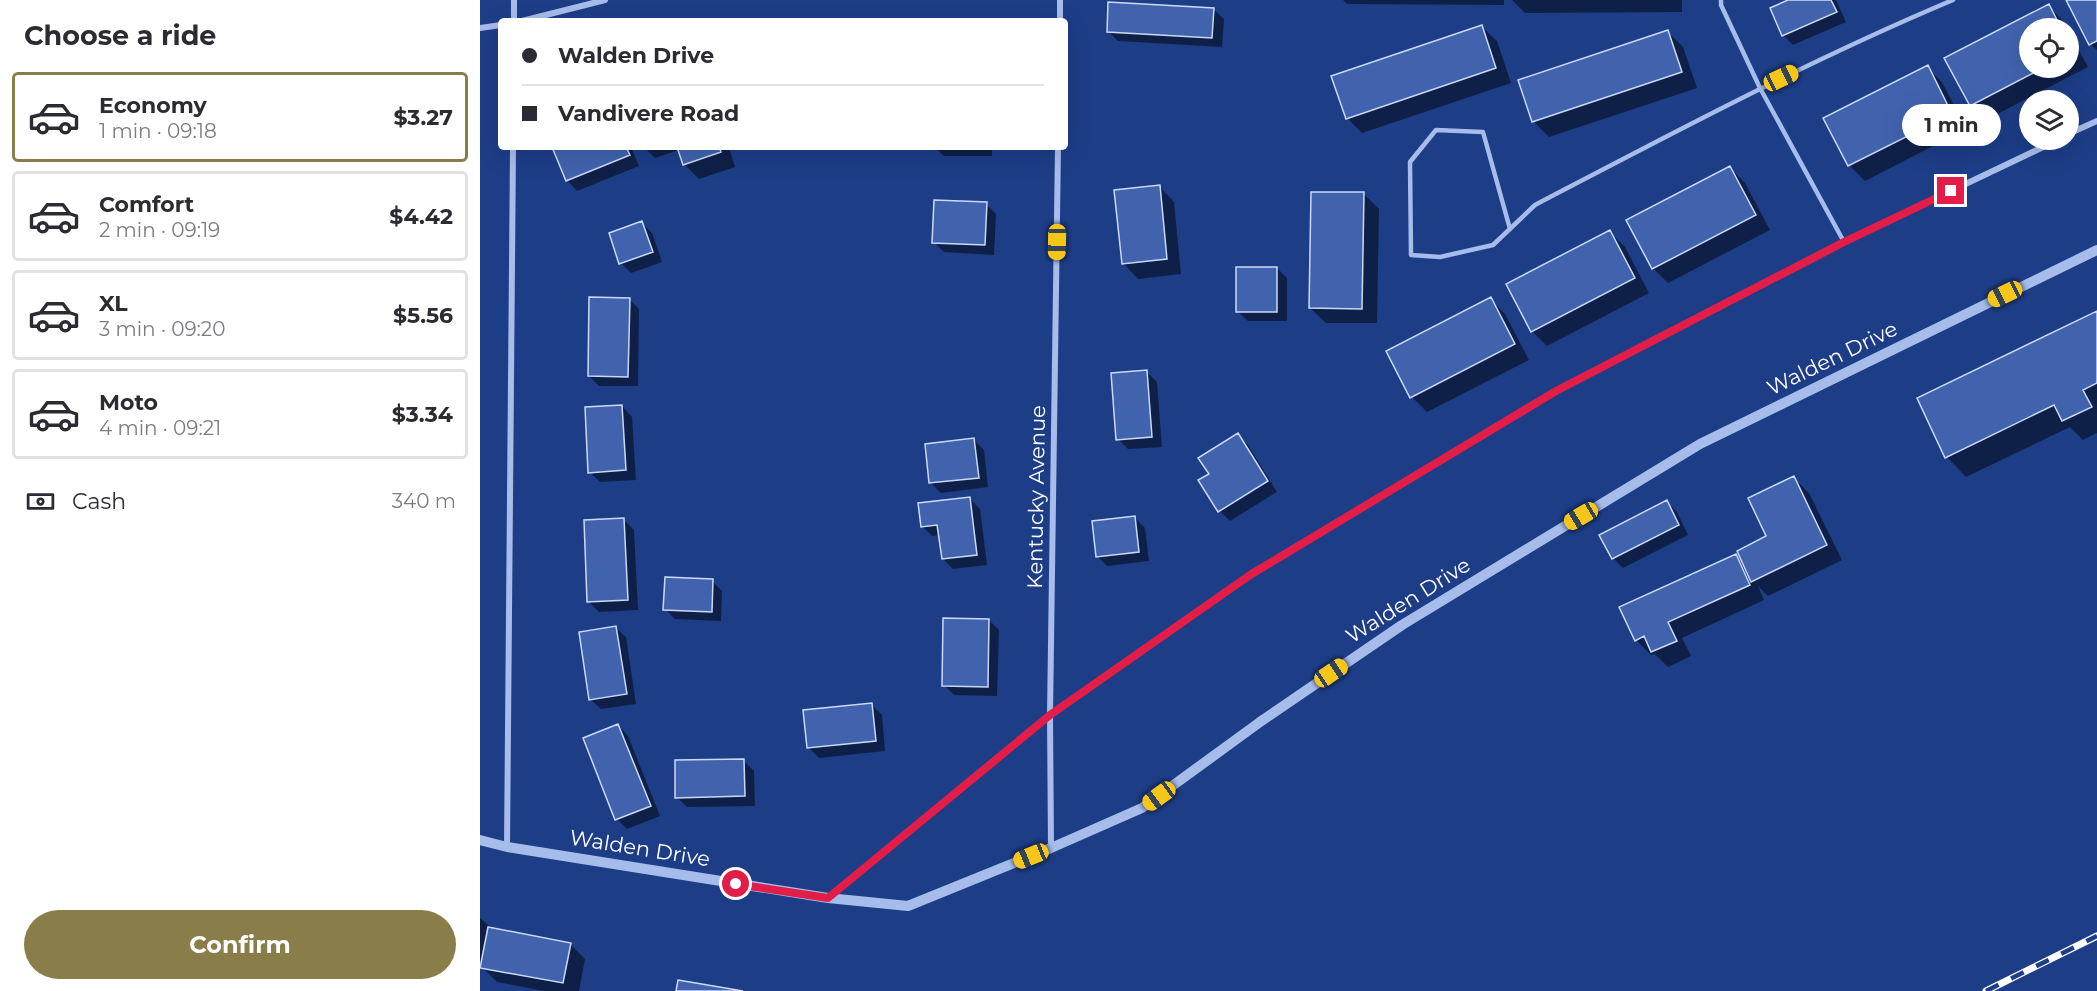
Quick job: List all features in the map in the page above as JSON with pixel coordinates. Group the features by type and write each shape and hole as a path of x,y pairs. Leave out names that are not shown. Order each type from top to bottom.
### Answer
{"street":[{"path":"514,0 514,18"},
{"path":"534,18 605,0"},
{"path":"1060,0 1060,18"},
{"path":"480,28 498,25"},
{"path":"2079,129 2097,121"},
{"path":"507,847 513,150"},
{"name":"Kentucky Avenue","path":"1051,848 1050,715 1058,150"},
{"path":"828,898 1050,715 1250,575 1556,391 1844,242 2037,150"},
{"name":"Walden Drive","path":"480,840 507,847 828,898 908,906 1142,808 1260,722 1402,625 1700,444 2097,250"}],"lane":[{"path":"1721,0 1721,5 1760,88 1844,242"},
{"path":"1510,229 1483,132 1436,130 1410,162 1411,255 1440,257 1493,244 1510,229 1535,205 1760,88 1902,21 1953,0"}],"building":[{"path":"1788,0 1831,0 1837,12 1782,36 1770,8"},
{"path":"2066,0 2097,0 2097,41 2089,45 2079,25 2079,18 2075,18"},
{"path":"1108,2 1214,8 1212,38 1107,32"},
{"path":"2049,4 2056,18 2022,18"},
{"path":"2019,19 2019,78 2024,78 1970,106 1944,58"},
{"path":"1482,25 1496,68 1346,119 1331,76"},
{"path":"1668,30 1682,72 1532,122 1518,80"},
{"path":"1928,65 1952,114 1848,166 1823,118"},
{"path":"553,150 628,150 630,155 566,181"},
{"path":"678,150 720,150 721,152 683,165"},
{"path":"1730,166 1756,215 1652,269 1626,220"},
{"path":"1160,185 1167,259 1122,264 1114,190"},
{"path":"1311,192 1364,192 1362,309 1309,308"},
{"path":"934,200 987,202 985,245 932,243"},
{"path":"642,221 653,252 619,264 609,233"},
{"path":"1610,230 1635,278 1531,332 1506,284"},
{"path":"1236,267 1277,267 1277,312 1236,312"},
{"path":"589,297 630,298 628,377 588,376"},
{"path":"1491,297 1515,344 1410,398 1386,351"},
{"path":"2097,311 2097,383 2083,390 2092,407 2062,421 2054,405 1945,458 1917,398"},
{"path":"1147,370 1152,437 1116,440 1111,373"},
{"path":"622,405 626,470 588,473 585,407"},
{"path":"1238,433 1268,481 1218,512 1198,480 1209,474 1198,458"},
{"path":"974,438 979,478 929,483 925,444"},
{"path":"1794,476 1827,545 1751,582 1737,551 1766,536 1748,498"},
{"path":"970,497 977,555 942,559 937,525 921,527 918,503"},
{"path":"1667,500 1679,525 1612,559 1599,535"},
{"path":"1135,516 1139,552 1096,557 1092,521"},
{"path":"624,518 628,600 587,602 584,520"},
{"path":"1736,554 1750,585 1668,622 1677,641 1651,652 1644,636 1635,641 1619,607"},
{"path":"665,577 713,579 712,612 663,610"},
{"path":"943,618 989,619 988,687 942,686"},
{"path":"616,626 627,694 589,700 579,632"},
{"path":"872,703 876,741 807,748 803,710"},
{"path":"618,724 651,806 615,820 583,738"},
{"path":"744,759 745,796 675,798 675,760"},
{"path":"488,927 571,943 563,983 480,968"},
{"path":"678,980 743,991 676,991"}],"railway":[{"path":"1986,991 2097,936"}],"route":[{"path":"736,884 828,898 1050,715 1250,575 1556,391 1844,242 1951,191"}]}
